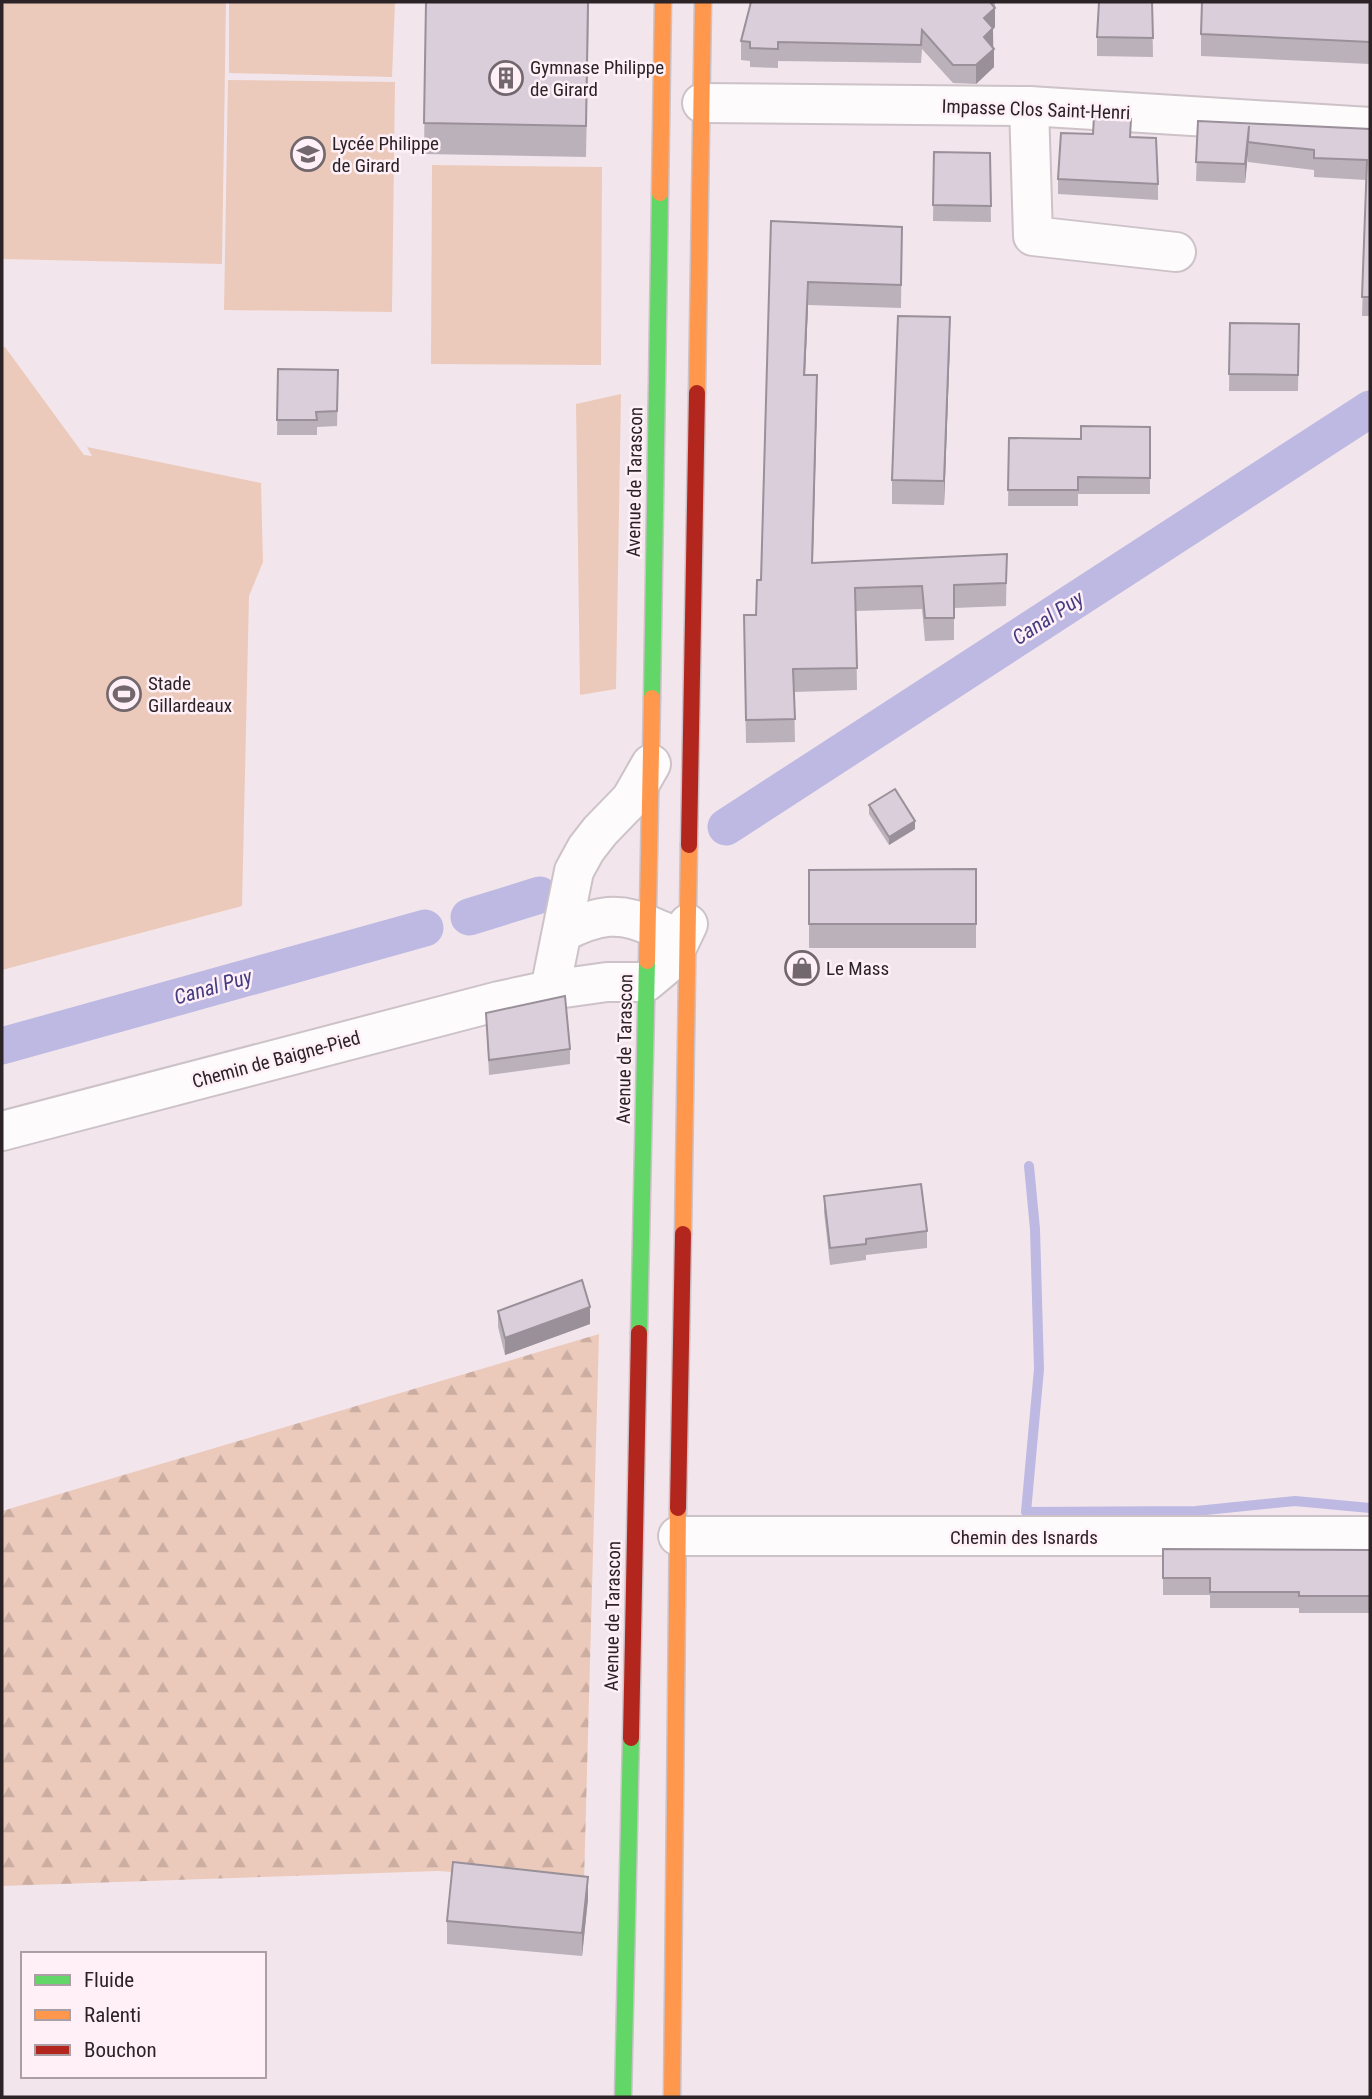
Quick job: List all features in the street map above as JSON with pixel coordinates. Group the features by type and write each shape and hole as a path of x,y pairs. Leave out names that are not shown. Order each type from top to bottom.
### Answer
{"main road":[{"name":"Avenue de Tarascon","path":"623,2097 651,764 663,2"},
{"path":"672,2097 685,948 703,2"}],"street":[{"name":"Impasse Clos Saint-Henri","path":"702,103 1029,106 1370,127"},
{"path":"1029,106 1033,236 1176,252"},
{"path":"550,990 574,871 600,831 631,799 651,764"},
{"path":"563,932 588,919 604,916 626,917 670,935 685,948 646,982"},
{"name":"Chemin de Baigne-Pied","path":"2,1131 499,1001 607,982 646,982"},
{"name":"Chemin des Isnards","path":"678,1536 1370,1536"}],"green space":[{"path":"2,2 226,2 222,264 2,259"},
{"path":"229,2 395,2 392,77 229,73"},
{"path":"228,80 395,82 392,312 224,310"},
{"path":"432,165 602,167 601,365 431,364"},
{"name":"Stade Gillardeaux","path":"2,347 5,347 84,455 92,456 87,447 261,483 263,562 249,596 242,906 2,970"},
{"path":"621,394 616,689 580,695 576,404"},
{"path":"599,1334 584,1881 438,1871 2,1886 2,1511"}],"building":[{"name":"Gymnase Philippe de Girard","path":"426,2 588,2 586,126 424,123"},
{"path":"751,2 990,2 995,8 984,18 993,28 984,37 994,49 976,65 953,65 922,30 921,45 778,42 778,49 750,48 750,42 741,41"},
{"path":"1099,2 1152,2 1153,38 1097,37"},
{"path":"1202,2 1370,2 1370,42 1201,34"},
{"path":"1094,116 1131,119 1130,137 1156,138 1158,184 1058,179 1061,133 1093,134"},
{"path":"1198,121 1370,129 1370,297 1362,297 1367,160 1314,158 1314,150 1248,142 1249,126 1245,164 1196,162"},
{"path":"934,152 990,153 991,206 933,205"},
{"path":"771,221 902,227 901,285 808,282 804,375 817,375 812,563 1007,554 1006,583 954,585 954,618 925,618 922,586 855,588 857,668 793,669 795,719 746,720 744,615 756,615 757,580 761,580"},
{"path":"898,316 950,317 944,481 892,480"},
{"path":"1230,323 1299,324 1298,375 1229,374"},
{"path":"278,369 338,370 337,411 316,412 317,420 277,420"},
{"path":"1081,426 1150,427 1150,478 1078,477 1078,490 1008,490 1009,438 1081,439"},
{"path":"895,789 915,821 889,837 869,805"},
{"path":"976,869 976,924 809,924 809,870"},
{"path":"565,996 570,1049 489,1060 486,1013"},
{"path":"921,1184 927,1231 866,1239 866,1244 830,1248 824,1196"},
{"path":"582,1280 590,1307 505,1338 498,1311"},
{"path":"1163,1549 1370,1550 1370,1596 1299,1596 1299,1592 1210,1592 1210,1578 1163,1578"},
{"path":"453,1862 588,1877 582,1933 447,1921"}],"waterway":[{"name":"Canal Puy","path":"726,827 1370,409"},
{"name":"Canal Puy","path":"469,917 540,895"},
{"name":"Canal Puy","path":"2,1046 425,928"},
{"path":"1029,1166 1035,1229 1039,1369 1026,1512 1196,1511 1295,1501 1370,1508"}],"traffic: fast":[{"path":"652,698 660,193"},
{"path":"639,1333 647,961"},
{"path":"623,2097 631,1738"}],"traffic: slow":[{"path":"660,193 663,2"},
{"path":"697,393 703,2"},
{"path":"647,961 652,698"},
{"path":"683,1234 689,845"},
{"path":"672,2097 678,1508"}],"traffic: jam":[{"path":"689,845 697,393"},
{"path":"678,1508 683,1234"},
{"path":"631,1738 639,1333"}],"place":[{"name":"Gymnase Philippe de Girard","path":"506,78"},
{"name":"Lycée Philippe de Girard","path":"308,154"},
{"name":"Stade Gillardeaux","path":"124,694"},
{"name":"Le Mass","path":"802,968"}]}
